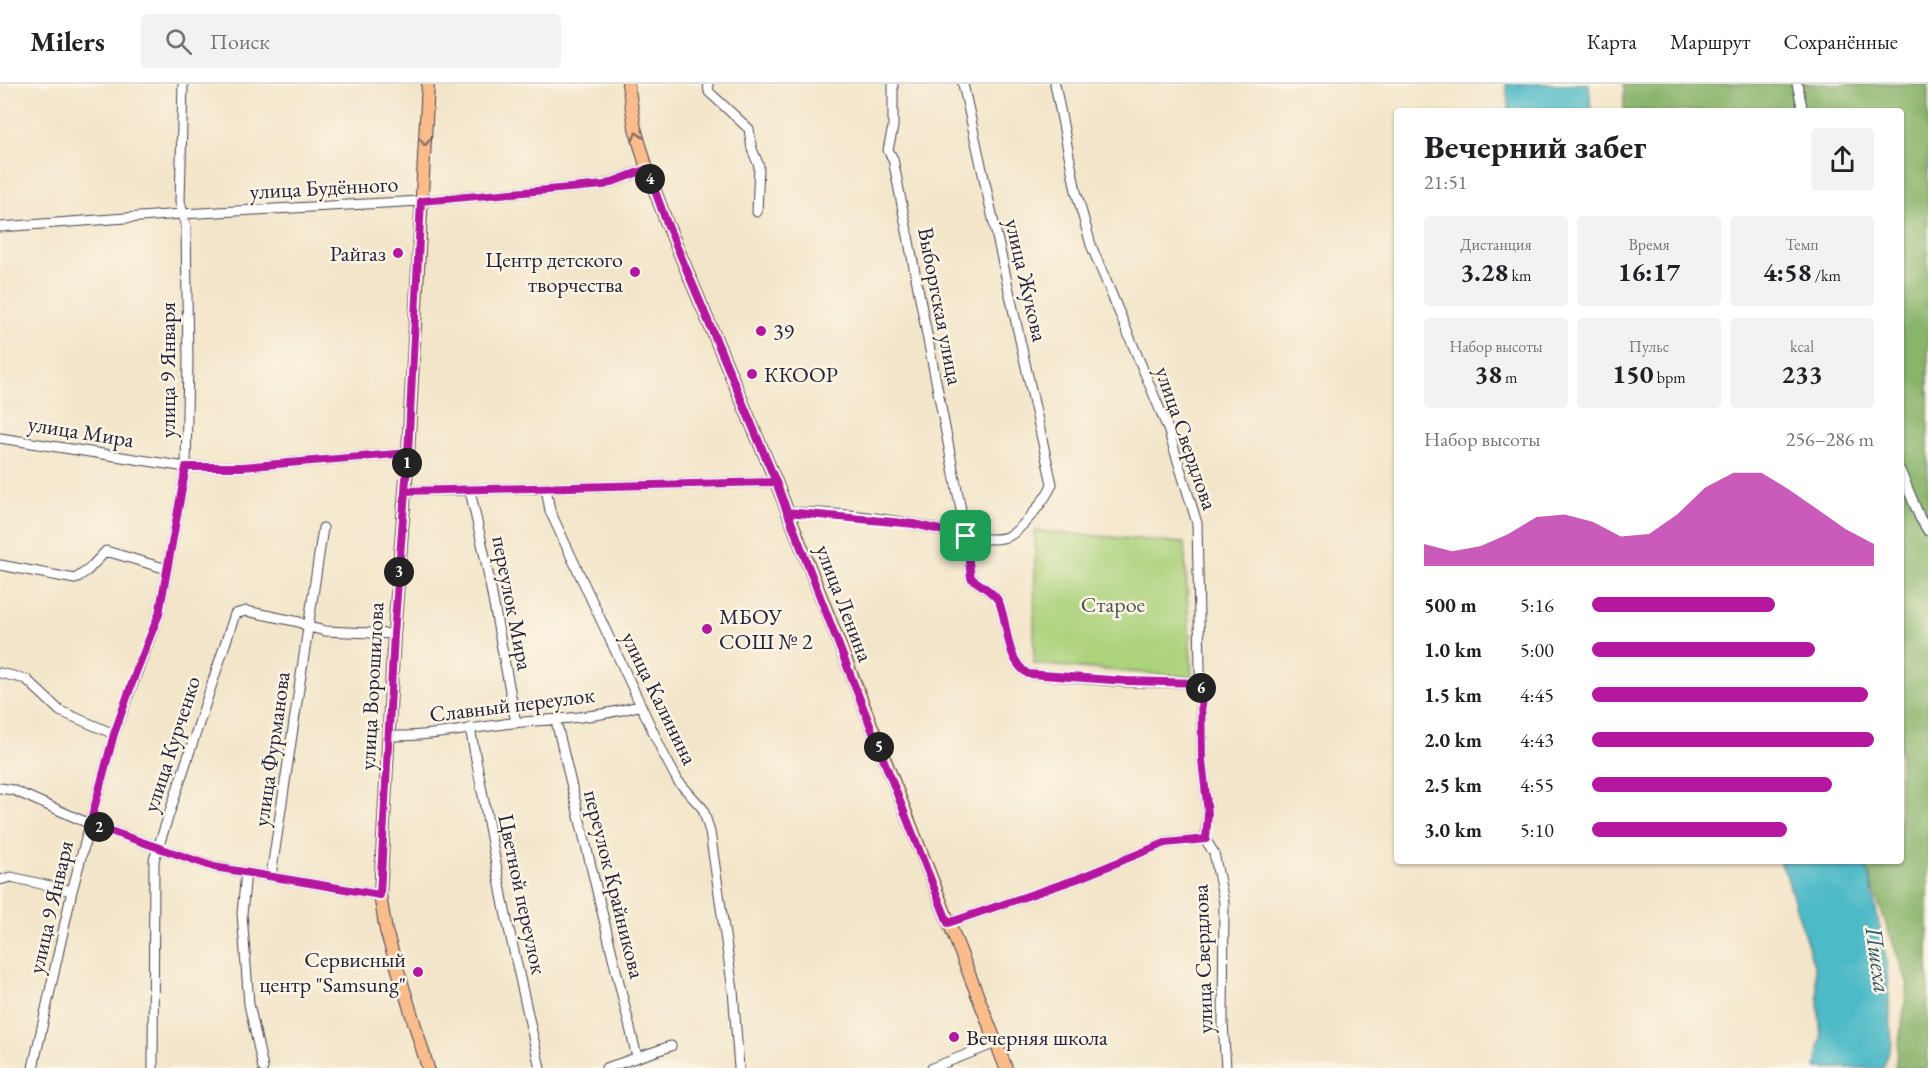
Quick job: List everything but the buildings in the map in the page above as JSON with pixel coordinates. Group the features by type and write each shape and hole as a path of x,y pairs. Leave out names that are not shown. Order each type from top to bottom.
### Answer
{"main road":[{"name":"улица Ворошилова","path":"428,84 408,453 394,634 380,895 386,931 428,1068"},
{"name":"улица Ленина","path":"628,84 635,128 647,169 671,232 776,482 1005,1068"}],"street":[{"name":"улица 9 Января","path":"33,1068 72,891 114,734 159,614 186,467 188,360 186,228 180,201 183,84"},
{"path":"708,84 709,92 748,129 752,149 759,166 757,212"},
{"name":"Выборгская улица","path":"893,84 893,127 888,150 893,159 966,536"},
{"name":"улица Жукова","path":"963,84 1052,484 1048,495 1009,535 996,539 966,536"},
{"name":"улица Свердлова","path":"1054,84 1091,245 1168,429 1197,523 1202,760 1208,813 1206,839 1214,853 1224,902 1223,1023 1226,1068"},
{"path":"1797,84 1802,108"},
{"name":"улица Будённого","path":"0,227 421,201 604,185 647,169"},
{"name":"улица Мира","path":"0,438 186,467 242,467 408,453"},
{"path":"1904,480 1928,531"},
{"path":"405,491 776,482"},
{"name":"улица Калинина","path":"546,489 550,511 664,755 678,781 703,809 710,832 733,990 739,1068"},
{"name":"переулок Мира","path":"470,491 485,556 516,723"},
{"path":"787,512 914,524 966,536 971,578 998,600 1010,648 1020,669 1028,674 1126,681 1201,683"},
{"name":"улица Фурманова","path":"272,876 323,528"},
{"path":"0,566 75,579 88,570 106,551 167,569"},
{"name":"улица Курченко","path":"153,1068 154,860 235,614 246,611 299,622 309,627"},
{"path":"309,627 325,631 394,634"},
{"path":"0,673 26,679 60,711 114,734"},
{"name":"Славный переулок","path":"388,736 410,737 470,728 556,721 641,705"},
{"name":"переулок Крайникова","path":"556,721 637,1057"},
{"name":"Цветной переулок","path":"470,728 505,911 540,1068"},
{"path":"0,788 13,790 90,824 214,867 380,895"},
{"path":"948,923 1077,879 1165,843 1206,839"},
{"path":"246,872 242,914 249,1004 263,1068"},
{"path":"0,880 11,877 72,891"},
{"path":"932,1068 996,1043"},
{"path":"606,1068 671,1046"}],"green space":[{"path":"1624,84 1928,84 1928,1068 1895,1068 1908,984 1864,864 1904,864 1904,108 1624,108"},
{"name":"Старое","path":"1035,531 1184,543 1192,677 1034,664"}],"water":[{"path":"1506,84 1589,84 1591,108 1509,108"},
{"name":"Пшеха","path":"1781,864 1864,864 1869,874 1886,960 1892,1043 1883,1068 1816,1068 1821,1037 1815,969 1786,874"}],"place":[{"name":"Райгаз","path":"398,253"},
{"name":"Центр детского творчества","path":"635,272"},
{"name":"39","path":"761,331"},
{"name":"ККООР","path":"752,374"},
{"name":"МБОУ СОШ № 2","path":"707,629"},
{"name":"Сервисный центр \"Samsung\"","path":"418,972"},
{"name":"Вечерняя школа","path":"954,1037"}],"route":[{"path":"966,536 914,524 787,512 776,482 405,491 408,453 242,467 186,467 159,614 114,734 90,824 214,867 380,895 394,634 405,491 408,453 421,201 604,185 647,169 666,221 776,482 787,512 948,923 1077,879 1165,843 1206,839 1208,813 1202,760 1201,683 1040,676 1028,674 1020,669 1010,648 998,600 971,578 966,536"}]}
